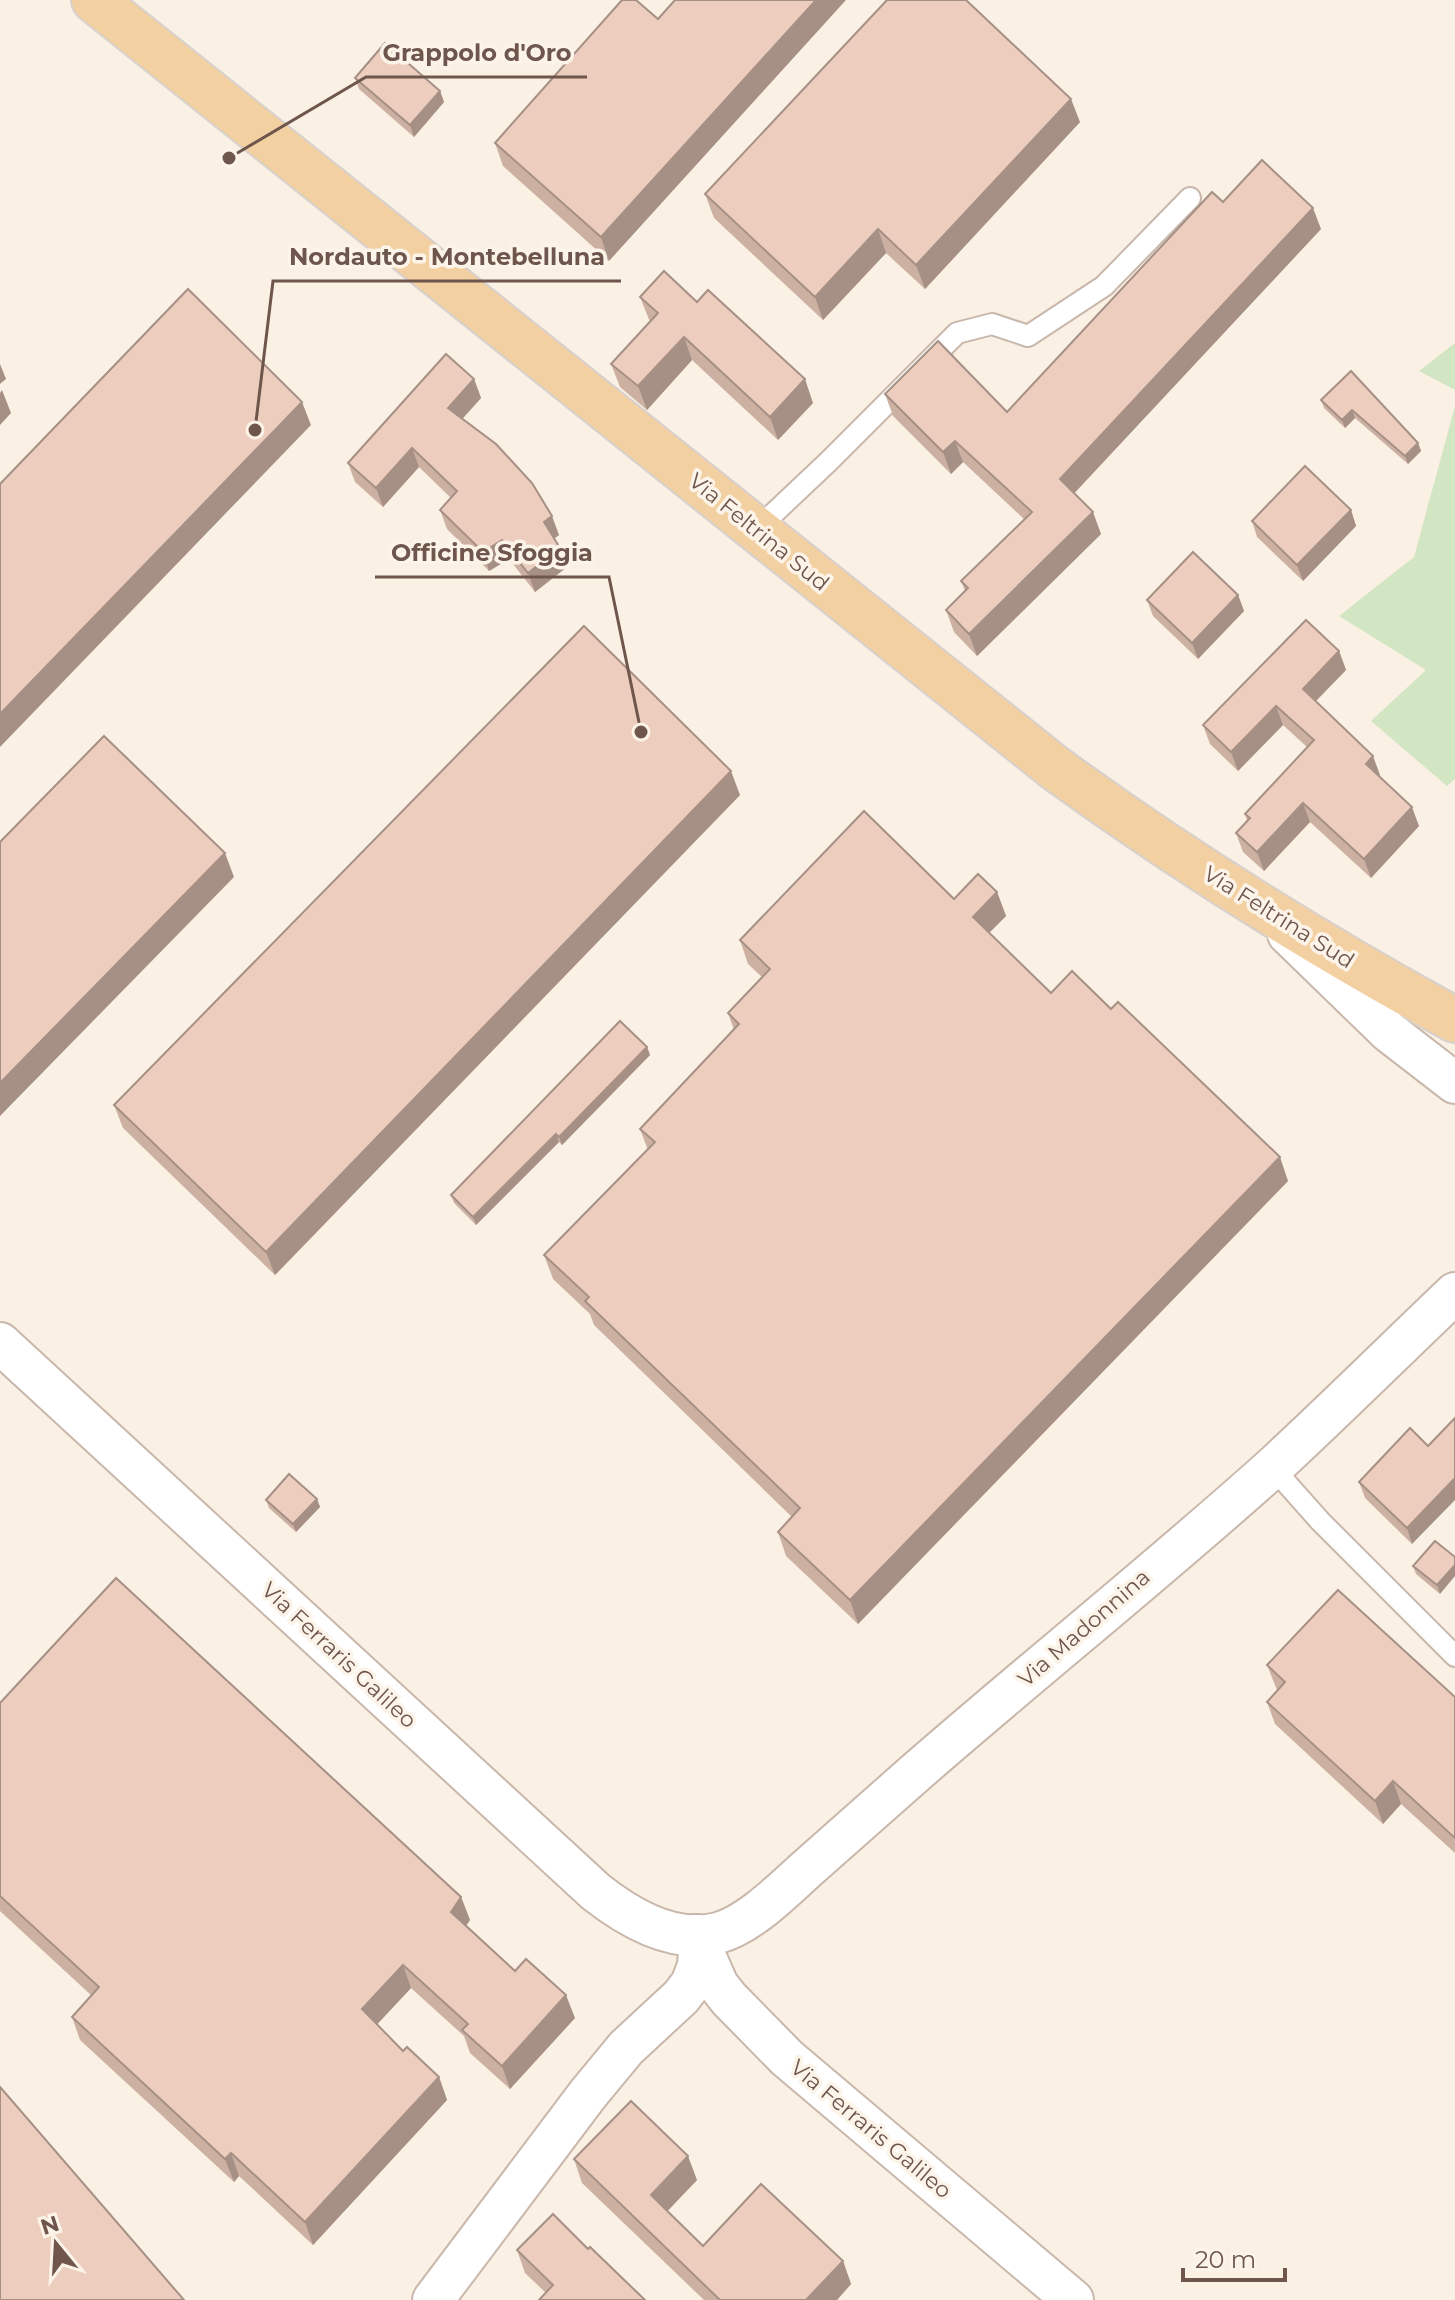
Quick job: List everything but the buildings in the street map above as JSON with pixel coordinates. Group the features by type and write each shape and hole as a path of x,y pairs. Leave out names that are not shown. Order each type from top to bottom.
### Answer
{"main road":[{"name":"Via Feltrina Sud","path":"94,0 1055,768 1127,820 1266,911 1455,1020"}],"street":[{"path":"1266,911 1389,1032 1455,1083"},
{"name":"Via Madonnina","path":"696,1935 716,1933 735,1926 757,1911 1272,1467 1455,1293"},
{"name":"Via Ferraris Galileo","path":"0,1343 596,1892 659,1929 696,1935 718,1985 752,2025 1073,2300"},
{"path":"433,2300 588,2094 626,2048 691,1984 698,1966 696,1935"}],"lane":[{"path":"756,530 957,333 992,324 1028,336 1104,286 1190,198"},
{"path":"1272,1467 1320,1521 1455,1656"}],"green space":[{"path":"1455,343 1455,390 1419,371"},
{"path":"1455,406 1455,779 1447,786 1371,721 1426,670 1339,616 1414,557"}],"place":[{"name":"Grappolo d'Oro","path":"229,158"},
{"name":"Nordauto - Montebelluna","path":"255,430"},
{"name":"Officine Sfoggia","path":"641,732"}]}
